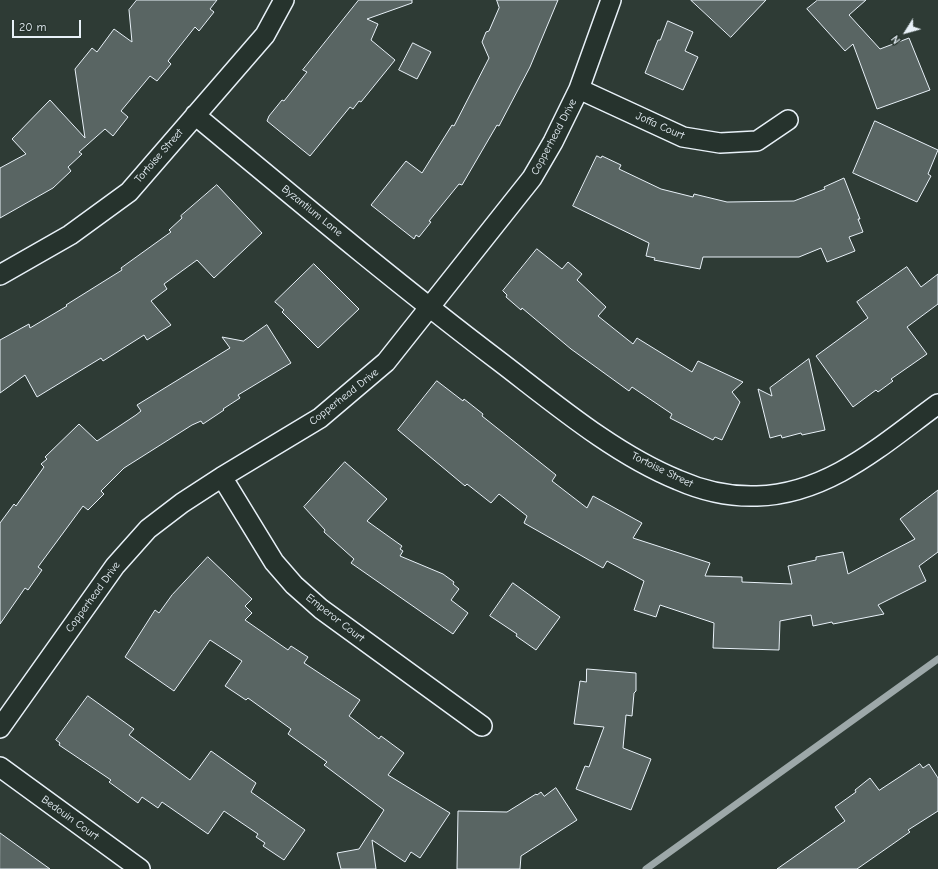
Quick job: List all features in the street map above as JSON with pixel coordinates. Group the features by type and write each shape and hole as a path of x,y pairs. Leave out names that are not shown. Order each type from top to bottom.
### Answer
{"street":[{"name":"Tortoise Street","path":"0,275 70,235 129,192 265,35 284,0"},
{"name":"Copperhead Drive","path":"0,728 114,566 148,529 182,503 222,477 320,418 355,390 386,362 532,178 553,142 579,89 610,0"},
{"name":"Joffa Court","path":"579,89 683,137 720,143 757,141 788,120"},
{"name":"Byzantium Lane","path":"195,115 430,308"},
{"name":"Tortoise Street","path":"430,308 600,437 676,480 699,488 729,495 758,496 791,492 823,482 853,466 938,404"},
{"name":"Emperor Court","path":"222,477 274,562 294,585 322,609 482,726"},
{"name":"Bedouin Court","path":"0,767 140,869"}],"building":[{"path":"137,0 217,0 210,9 214,12 199,31 195,27 168,61 171,64 157,81 150,76 121,111 128,117 113,136 105,129 79,152 82,154 68,167 71,171 53,188 0,218 0,168 26,154 12,139 50,100 85,138 75,69 92,48 97,52 114,29 132,42 129,10"},
{"path":"359,0 412,0 412,3 367,19 378,24 371,40 395,60 361,102 359,101 353,109 350,107 310,156 267,121 269,116 282,100 284,101 307,72 303,70"},
{"path":"497,0 558,0 530,67 499,126 497,125 462,185 459,184 429,221 431,222 419,237 416,235 414,239 371,205 406,161 422,173 452,125 454,126 489,58 482,42 486,32 489,31 499,8"},
{"path":"691,0 766,0 731,37"},
{"path":"818,0 866,0 849,15 880,49 909,38 930,90 877,109 853,44 845,51 807,9"},
{"path":"668,21 693,32 685,51 698,57 683,90 645,73 658,40 660,40"},
{"path":"413,43 431,52 417,79 399,70"},
{"path":"875,121 938,150 928,174 931,176 917,202 853,173"},
{"path":"597,156 601,158 602,156 621,165 619,169 661,189 693,197 694,194 727,202 794,201 825,189 824,187 844,178 860,219 858,219 863,232 849,237 855,251 827,262 821,248 799,257 703,257 700,269 654,260 655,258 646,256 649,243 573,206"},
{"path":"217,185 262,233 214,278 197,260 164,284 167,289 151,301 171,325 147,340 144,335 103,361 101,358 37,397 25,375 0,393 0,340 29,324 30,328 122,270 121,268 171,232 169,230 182,218 181,216"},
{"path":"537,249 562,269 568,262 582,274 577,280 606,307 598,316 633,344 637,338 692,372 698,361 743,382 732,392 740,402 722,440 715,437 713,440 670,418 672,414 632,387 629,391 571,349 522,308 521,310 506,297 507,295 503,291"},
{"path":"314,264 359,309 318,348 282,312 284,310 275,302"},
{"path":"907,267 921,287 938,274 938,304 907,327 927,354 891,379 893,381 878,392 876,390 853,407 816,356 868,318 857,302"},
{"path":"267,325 291,363 238,395 240,398 203,424 201,421 192,425 124,468 101,491 104,494 88,510 83,506 38,567 42,570 28,590 25,588 0,624 0,523 14,504 16,506 44,467 41,464 47,459 45,457 79,424 97,441 141,411 137,405 230,348 222,337 243,341"},
{"path":"809,359 825,430 802,435 801,433 782,438 781,435 770,438 758,389 772,396 770,388"},
{"path":"437,381 483,414 482,416 556,475 552,481 587,508 593,496 642,523 633,538 710,563 705,576 742,577 742,582 792,584 788,566 816,560 816,557 843,552 848,574 915,539 900,519 938,490 938,552 919,566 926,581 878,605 884,614 833,624 832,622 813,626 811,615 780,621 779,650 713,648 714,623 660,605 656,617 634,610 644,581 607,561 603,568 524,523 527,516 499,494 491,503 467,484 465,486 398,430"},
{"path":"345,462 387,499 367,521 402,546 400,549 403,551 400,556 443,574 454,582 453,584 459,589 451,600 468,613 453,634 351,563 354,559 324,532 325,530 304,507"},
{"path":"208,557 252,599 245,606 252,613 245,620 288,650 291,646 308,657 304,663 360,700 349,716 379,739 381,736 404,753 388,775 450,813 420,858 411,852 405,862 372,840 376,869 341,869 337,853 359,849 384,810 324,765 327,762 288,734 291,729 248,698 246,700 225,686 242,661 210,640 174,691 125,657 155,610 159,613 172,595"},
{"path":"513,583 560,617 536,650 516,636 517,634 490,616"},
{"path":"587,669 636,673 636,691 634,693 632,716 626,715 623,748 651,759 631,810 576,789 585,766 589,767 604,727 574,724 580,681 586,682"},
{"path":"88,696 134,729 129,735 190,780 211,751 256,783 251,792 305,830 284,860 263,846 265,843 256,837 258,834 224,811 208,834 162,802 158,808 142,797 138,803 109,782 111,780 59,745 60,743 56,740"},
{"path":"920,764 923,768 929,764 938,778 938,811 908,830 910,832 857,869 777,869 845,821 835,807 856,792 855,790 870,778 879,790"},
{"path":"556,788 577,820 521,856 520,869 457,869 458,811 507,812 536,794 537,795 541,792 544,796"},
{"path":"0,833 50,869 0,869"}],"waterway":[{"path":"646,869 938,659"}]}
